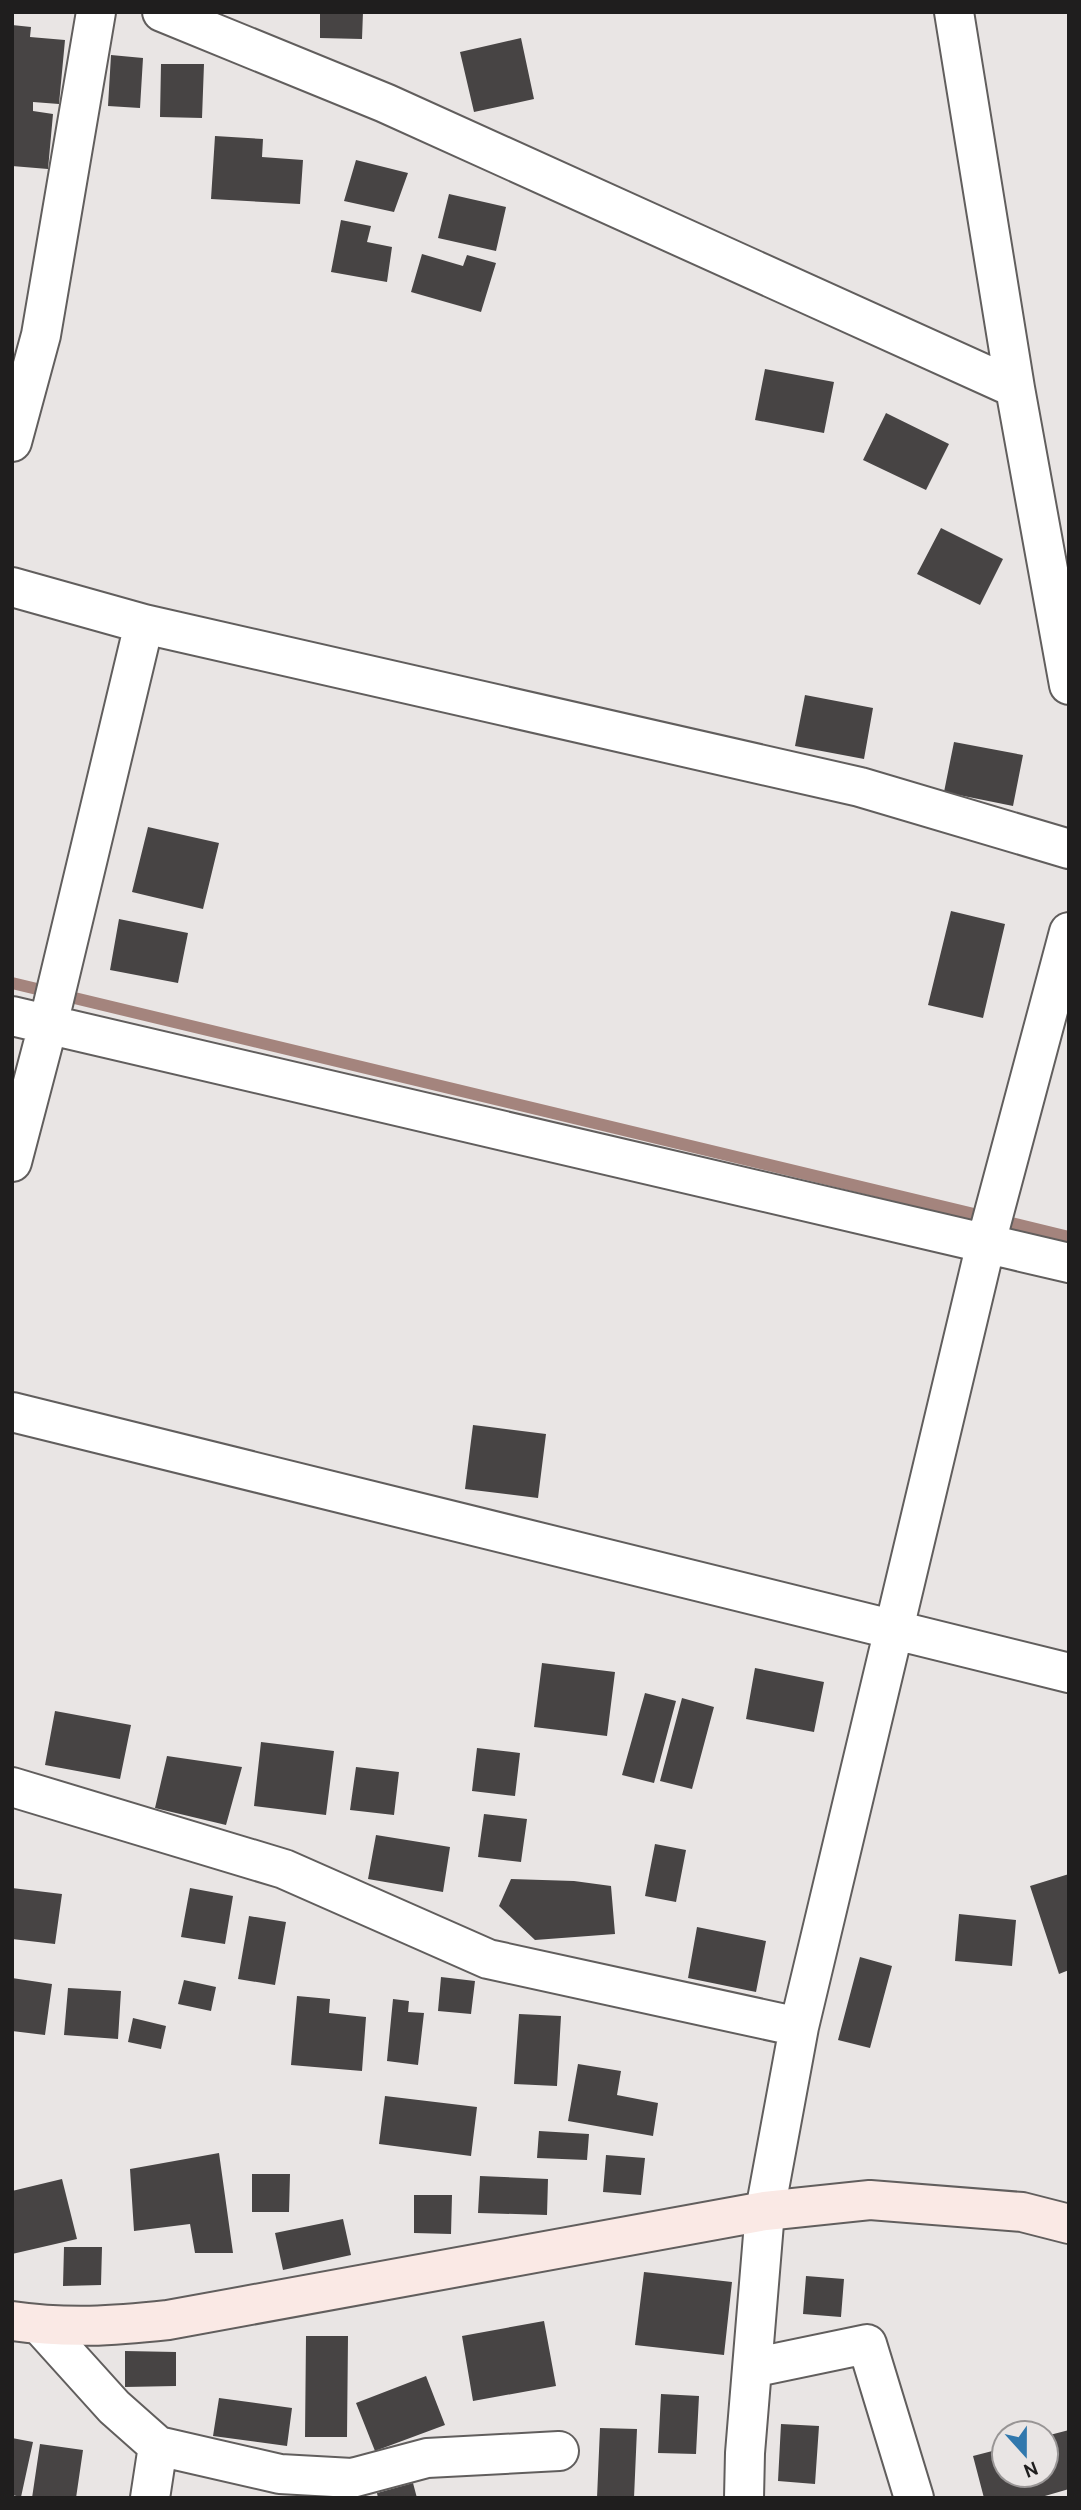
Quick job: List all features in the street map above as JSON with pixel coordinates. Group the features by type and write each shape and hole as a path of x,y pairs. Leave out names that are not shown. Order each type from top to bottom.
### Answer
{"street":[{"path":"12,442 41,335 96,12"},
{"path":"162,12 385,103 1015,388"},
{"path":"954,12 1015,388 1069,685"},
{"path":"12,587 144,624 860,787 1069,849"},
{"path":"12,1162 30,1020 144,624"},
{"path":"744,2498 765,2211 799,2027 986,1240 1069,932"},
{"path":"30,1020 986,1240 1069,1263"},
{"path":"12,1412 1069,1673"},
{"path":"12,1787 284,1869 488,1959 799,2027"},
{"path":"26,2323 100,2327 167,2319 765,2211 870,2200 1022,2212 1069,2224"},
{"path":"26,2323 158,2446 280,2474 352,2478 427,2458 559,2451"},
{"path":"752,2368 867,2344 914,2498"},
{"path":"150,2498 158,2446"}],"building":[{"path":"320,12 363,12 362,39 320,38"},
{"path":"12,25 31,27 30,37 65,40 59,104 33,102 33,111 53,114 48,169 12,166"},
{"path":"521,38 534,99 474,112 460,52"},
{"path":"111,55 143,58 140,108 108,106"},
{"path":"161,64 204,64 202,118 160,117"},
{"path":"215,136 263,139 262,157 303,160 300,204 211,199"},
{"path":"356,160 408,173 394,212 344,201"},
{"path":"449,194 506,207 496,251 438,238"},
{"path":"341,220 371,226 367,242 392,247 387,282 331,272"},
{"path":"422,254 463,266 467,255 496,263 481,312 411,292"},
{"path":"765,369 834,382 824,433 755,420"},
{"path":"886,413 949,444 926,490 863,460"},
{"path":"941,528 1003,559 980,605 917,574"},
{"path":"805,695 873,708 864,759 795,746"},
{"path":"954,742 1023,755 1013,806 944,792"},
{"path":"148,827 219,843 203,909 132,892"},
{"path":"951,911 1005,924 983,1018 928,1005"},
{"path":"119,919 188,933 178,983 110,970"},
{"path":"473,1425 546,1434 538,1498 465,1489"},
{"path":"542,1663 615,1672 607,1736 534,1727"},
{"path":"755,1668 824,1682 814,1732 746,1719"},
{"path":"645,1693 676,1701 654,1783 622,1775"},
{"path":"682,1698 714,1707 692,1789 660,1781"},
{"path":"55,1711 131,1725 120,1779 45,1765"},
{"path":"261,1742 334,1751 326,1815 254,1806"},
{"path":"477,1748 520,1753 515,1796 472,1791"},
{"path":"167,1756 242,1767 226,1825 155,1808"},
{"path":"356,1767 399,1772 394,1815 350,1810"},
{"path":"484,1814 527,1819 521,1862 478,1857"},
{"path":"376,1835 450,1847 443,1892 368,1879"},
{"path":"655,1844 686,1850 676,1902 645,1896"},
{"path":"1069,1874 1069,1970 1059,1974 1030,1886"},
{"path":"511,1879 574,1881 611,1886 615,1934 535,1940 499,1906"},
{"path":"12,1888 62,1894 55,1944 12,1939"},
{"path":"190,1888 233,1896 225,1944 181,1937"},
{"path":"959,1914 1016,1920 1012,1966 955,1961"},
{"path":"249,1916 286,1922 275,1985 238,1979"},
{"path":"697,1927 766,1941 756,1992 688,1978"},
{"path":"860,1957 892,1966 870,2048 838,2040"},
{"path":"441,1977 475,1981 471,2014 438,2011"},
{"path":"12,1978 52,1984 45,2035 12,2031"},
{"path":"184,1980 216,1987 211,2011 178,2004"},
{"path":"68,1988 121,1991 118,2039 64,2035"},
{"path":"297,1996 330,1999 329,2013 366,2017 362,2071 291,2065"},
{"path":"393,1999 409,2001 408,2012 424,2013 418,2065 387,2061"},
{"path":"519,2014 561,2016 557,2086 514,2084"},
{"path":"133,2018 166,2026 161,2049 128,2042"},
{"path":"578,2064 621,2071 617,2095 658,2103 653,2136 568,2121"},
{"path":"385,2096 477,2107 471,2156 379,2144"},
{"path":"539,2131 589,2134 587,2160 537,2158"},
{"path":"219,2153 233,2253 195,2253 190,2224 134,2231 130,2169"},
{"path":"606,2155 645,2158 641,2195 603,2192"},
{"path":"252,2174 290,2174 289,2212 252,2212"},
{"path":"480,2176 548,2179 547,2215 478,2213"},
{"path":"62,2179 77,2239 12,2254 12,2191"},
{"path":"414,2195 452,2195 451,2234 414,2233"},
{"path":"343,2219 351,2255 283,2270 275,2233"},
{"path":"64,2247 102,2247 101,2285 63,2286"},
{"path":"644,2272 732,2282 724,2355 635,2345"},
{"path":"806,2276 844,2279 841,2317 803,2314"},
{"path":"544,2321 556,2386 473,2401 462,2336"},
{"path":"306,2336 348,2336 347,2437 305,2437"},
{"path":"125,2351 176,2352 176,2386 125,2387"},
{"path":"426,2376 445,2425 375,2451 356,2403"},
{"path":"661,2394 699,2396 696,2454 658,2453"},
{"path":"219,2398 292,2408 287,2446 213,2436"},
{"path":"781,2424 819,2426 815,2484 778,2481"},
{"path":"600,2428 637,2429 634,2498 597,2498"},
{"path":"1069,2430 1069,2489 1038,2498 984,2498 973,2456 990,2452 990,2489 1060,2489 1060,2432"},
{"path":"12,2438 33,2442 21,2497 12,2495"},
{"path":"40,2444 83,2450 76,2498 32,2498"},
{"path":"413,2483 417,2498 378,2498 377,2493"}],"waterway":[{"path":"12,983 1069,1237"}]}
